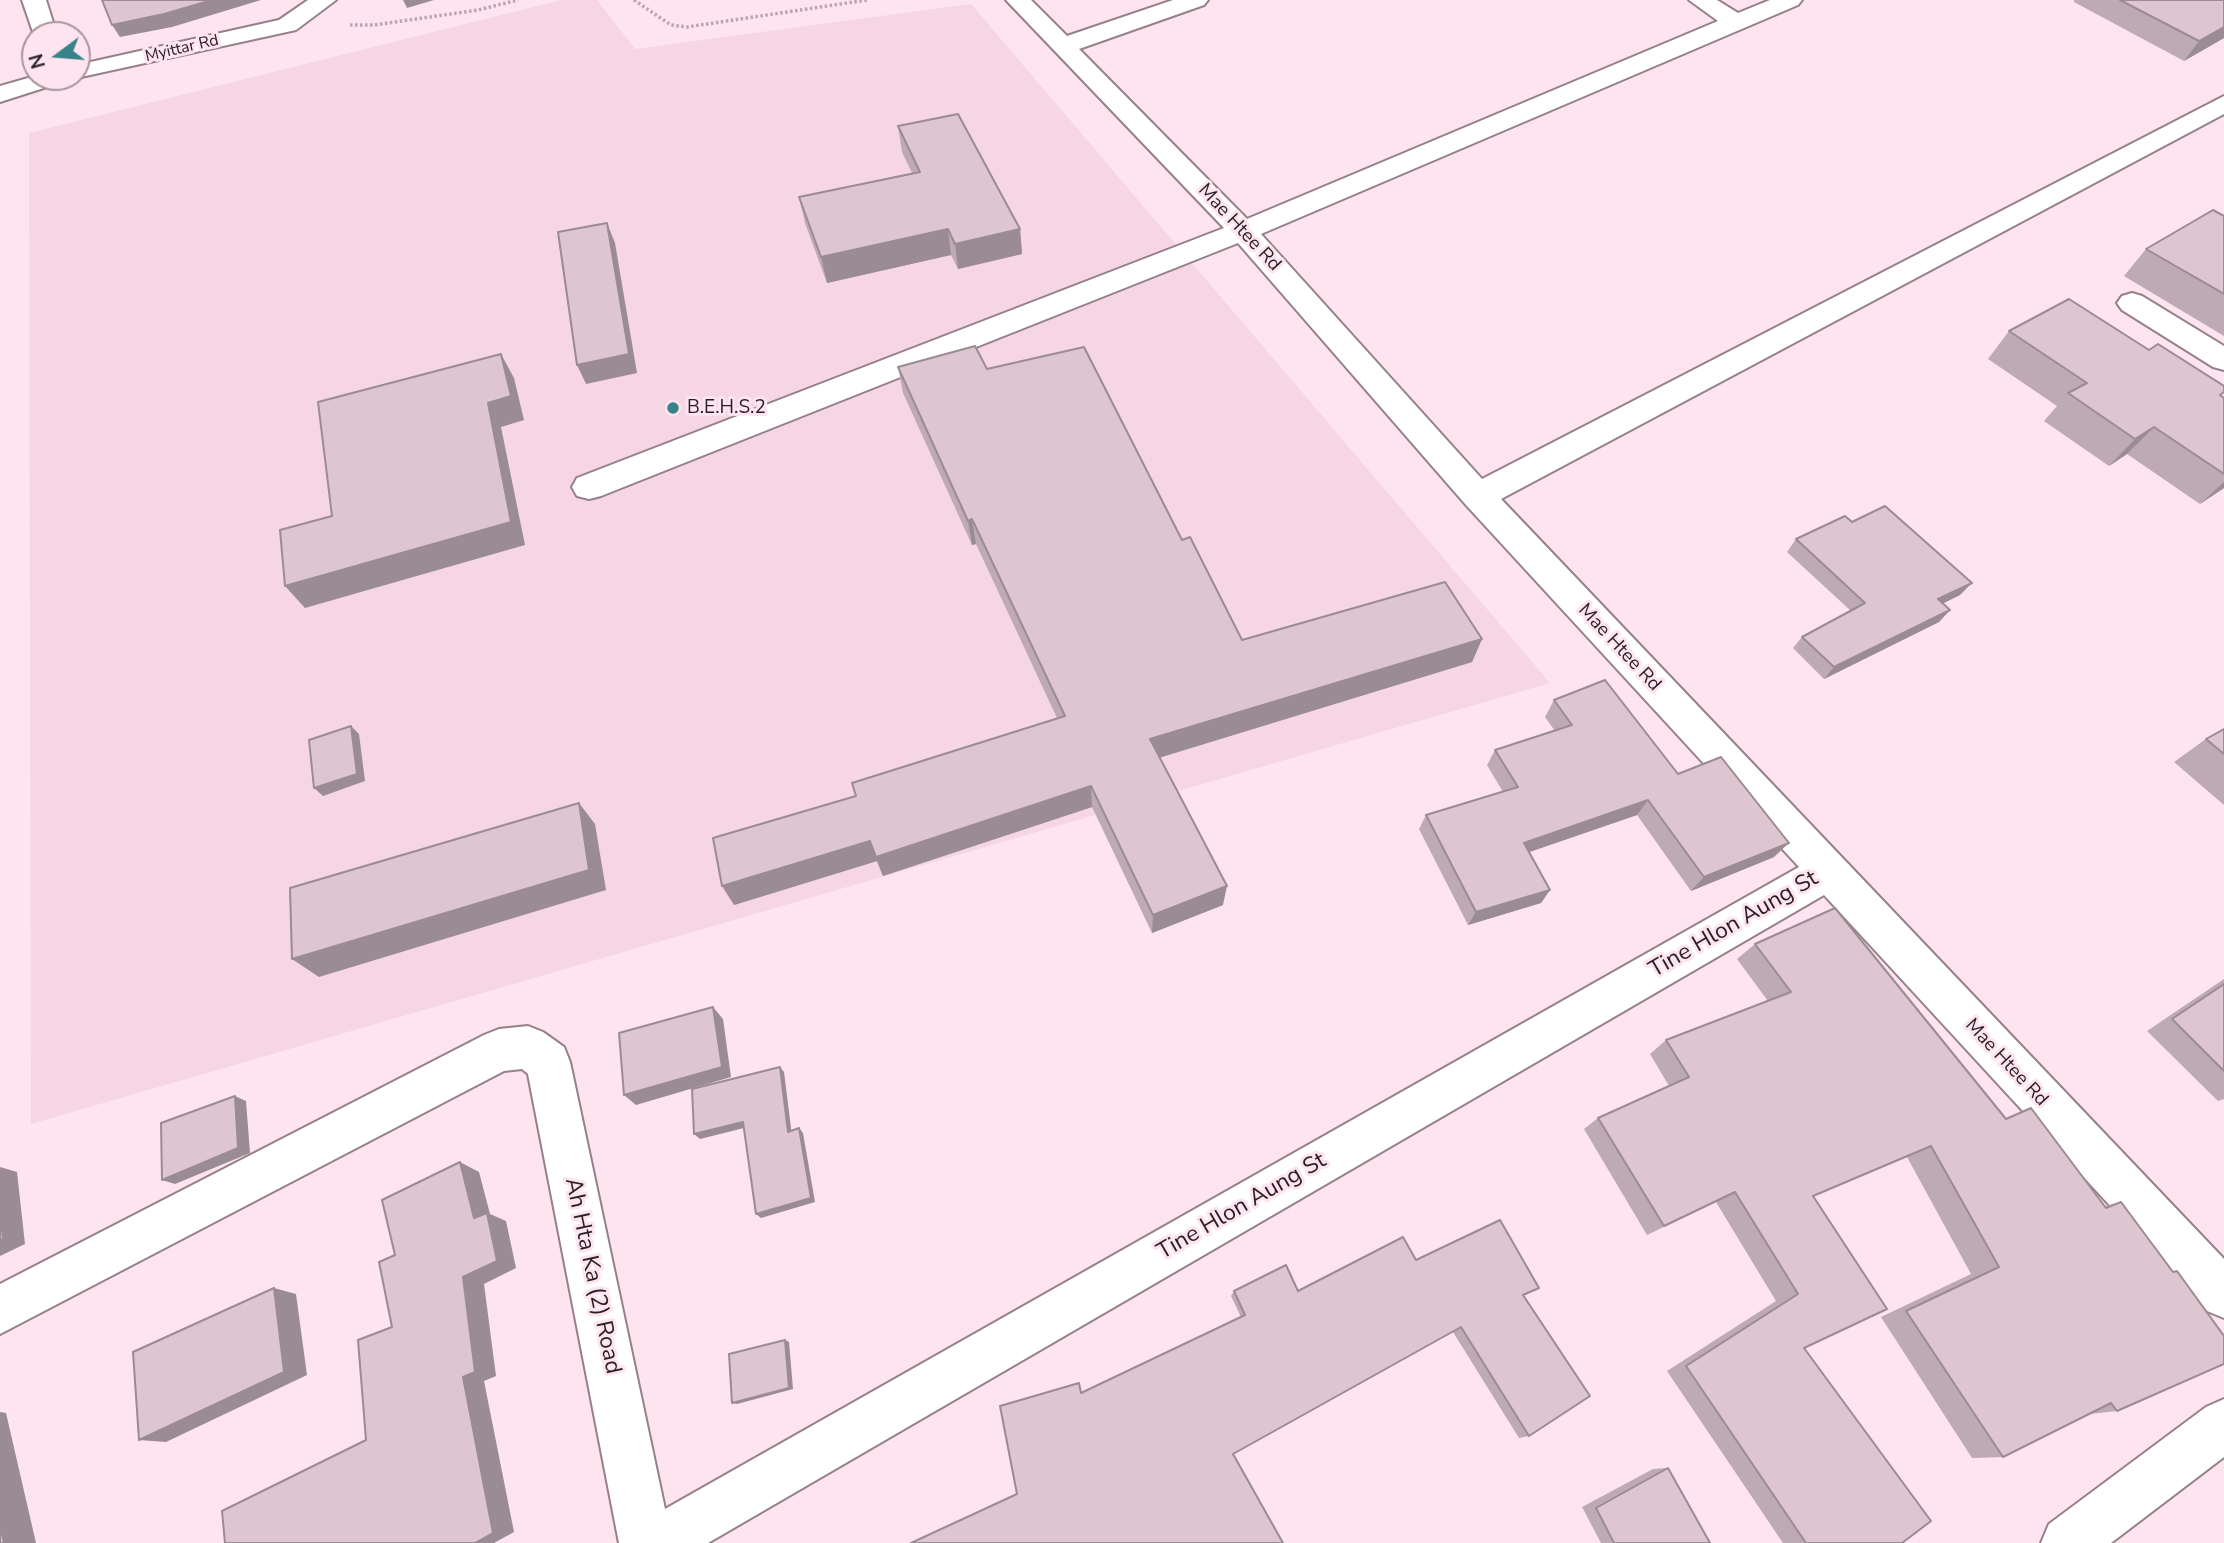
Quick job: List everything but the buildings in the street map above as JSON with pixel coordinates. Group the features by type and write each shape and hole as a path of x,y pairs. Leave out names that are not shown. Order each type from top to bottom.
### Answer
{"street":[{"path":"34,0 41,21"},
{"path":"287,25 324,0"},
{"name":"Mae Htee Rd","path":"1018,0 1243,231 1478,496 2224,1294"},
{"path":"1063,46 1196,0"},
{"path":"1701,0 1736,22"},
{"path":"589,487 1243,231 1790,0"},
{"name":"Myittar Rd","path":"91,70 287,25"},
{"path":"0,94 21,88"},
{"path":"1478,496 2224,104"},
{"path":"2132,303 2224,360"},
{"name":"Tine Hlon Aung St","path":"657,1543 1827,872"},
{"name":"Ah Hta Ka (2) Road","path":"0,1310 499,1050 528,1047 548,1062 646,1543"},
{"path":"2068,1543 2224,1425"}],"path":[{"path":"287,25 374,26 478,10 518,0"},
{"path":"634,0 671,25 687,27 867,0"}],"shaded area":[{"name":"B.E.H.S.2","path":"561,0 597,0 635,49 971,4 1550,683 31,1124 29,133"}],"place":[{"name":"B.E.H.S.2","path":"673,408"}]}
